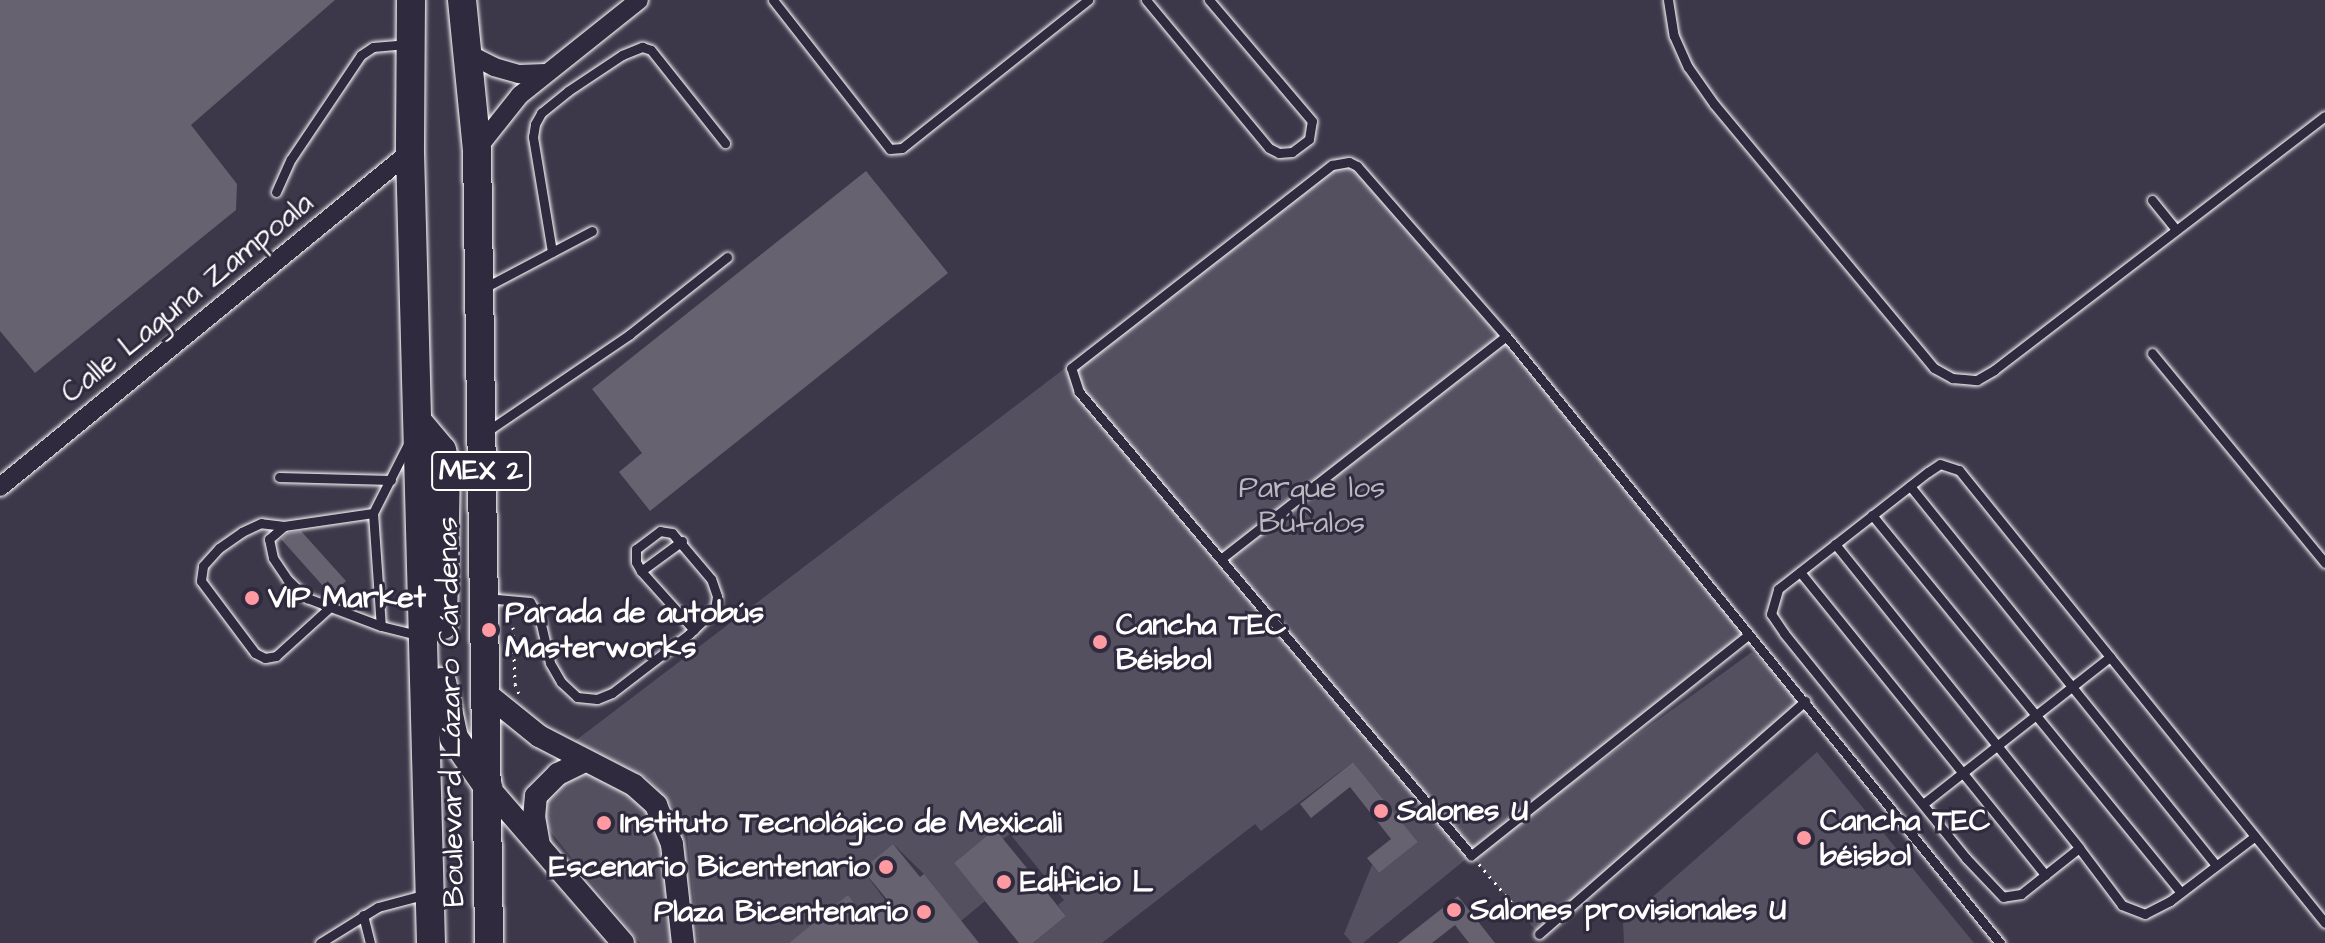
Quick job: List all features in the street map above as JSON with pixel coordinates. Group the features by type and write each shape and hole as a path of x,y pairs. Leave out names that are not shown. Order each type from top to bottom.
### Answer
{"main road":[{"name":"Boulevard Lázaro Cárdenas","path":"411,0 410,152 426,636 431,943"},
{"name":"Boulevard Lázaro Cárdenas","path":"462,0 477,149 489,943"},
{"path":"419,423 442,450 446,467 442,684 446,713 462,752 488,787"}],"street":[{"path":"477,149 520,95 639,0"},
{"path":"467,53 494,67 519,74 546,73"},
{"name":"Calle Laguna Zampoala","path":"0,487 410,152"},
{"path":"487,694 539,736 634,785 663,816 672,844 683,943"},
{"path":"539,845 534,818 536,796 558,774 585,761"},
{"path":"488,787 623,943"}],"lane":[{"path":"776,1 890,149 902,148 1088,0"},
{"path":"1146,0 1269,148 1279,153 1292,152 1309,139 1312,121 1209,0"},
{"path":"1668,0 1674,36 1688,67 1714,104 1934,368 1952,378 1977,380 1994,370 2325,116"},
{"path":"276,192 291,159 361,55 373,47 409,44"},
{"path":"552,252 533,137 535,124 541,113 568,91 622,55 642,47 651,50 725,143"},
{"path":"1748,635 1471,855 1079,392 1071,375 1076,362 1332,165 1349,162 1365,171 1506,336 2000,943"},
{"path":"2152,200 2176,230"},
{"path":"478,292 592,231"},
{"path":"480,436 630,334 727,257"},
{"path":"1222,558 1506,336"},
{"path":"2152,353 2325,563"},
{"path":"381,626 373,513 419,423"},
{"path":"2079,848 2021,894 2003,897 1923,804 1771,614 1778,589 1940,464 1959,470 2325,923"},
{"path":"279,477 391,480"},
{"path":"1910,486 2216,865"},
{"path":"330,607 276,656 265,658 255,653 219,609 201,581 203,566 219,548 261,523 284,526 373,513"},
{"path":"1872,515 2181,892"},
{"path":"284,526 269,539 273,558 287,579 307,598 381,626 426,636"},
{"path":"485,598 530,602 540,620 550,663 561,682 577,697 588,700 612,693 694,630 715,609 717,596 711,579 682,541 667,530 655,533 636,549 636,562 694,630"},
{"path":"641,571 682,541"},
{"path":"1835,544 2122,905 2133,912 2145,914 2181,892 2254,837"},
{"path":"1800,572 2045,875"},
{"path":"1923,804 1961,771 2110,657"},
{"path":"1539,934 1805,701"},
{"path":"320,943 363,915 399,899 431,894"},
{"path":"363,915 370,943"}],"path":[{"path":"1471,855 1539,934"}],"green space":[{"name":"Parque los Búfalos","path":"1340,163 1365,171 1748,635 1492,840 1752,652 1805,701 1539,934 1471,855 1363,943 1352,943 1344,934 1372,865 1379,873 1418,842 1353,762 1261,831 1255,824 1102,943 1033,943 1066,916 1058,905 1064,900 1010,834 1003,839 995,829 954,863 985,901 961,921 924,874 893,844 862,869 902,923 886,936 848,896 789,943 698,943 687,835 680,815 647,778 575,741 1332,165"},
{"name":"Cancha TEC béisbol","path":"1817,752 1974,943 1624,943 1623,923"},
{"path":"592,765 649,808 666,847 668,917 676,943 640,943 546,826 545,802 565,780"}],"building":[{"path":"0,0 335,0 191,125 237,184 236,210 35,373 0,331"},
{"path":"866,171 948,273 650,511 619,472 642,453 592,389"},
{"path":"301,531 346,581 331,595 281,539 288,533"},
{"name":"Salones U","path":"1353,762 1418,842 1379,873 1367,858 1391,839 1350,787 1311,818 1300,804"},
{"name":"Edificio L","path":"995,829 1066,916 1033,943 1019,943 954,863"},
{"path":"893,844 920,877 924,874 979,943 789,943 848,895 867,920 889,902 862,869"},
{"name":"Salones provisionales U","path":"1458,896 1495,943 1469,943 1455,925 1432,943 1398,943"}],"place":[{"name":"VIP Market","path":"252,598"},
{"name":"Parada de autobús Masterworks","path":"489,630"},
{"name":"Cancha TEC Béisbol","path":"1100,642"},
{"name":"Salones U","path":"1381,811"},
{"name":"Instituto Tecnológico de Mexicali","path":"604,823"},
{"name":"Cancha TEC béisbol","path":"1804,838"},
{"name":"Escenario Bicentenario","path":"886,867"},
{"name":"Edificio L","path":"1004,882"},
{"name":"Salones provisionales U","path":"1454,910"},
{"name":"Plaza Bicentenario","path":"924,912"}]}
